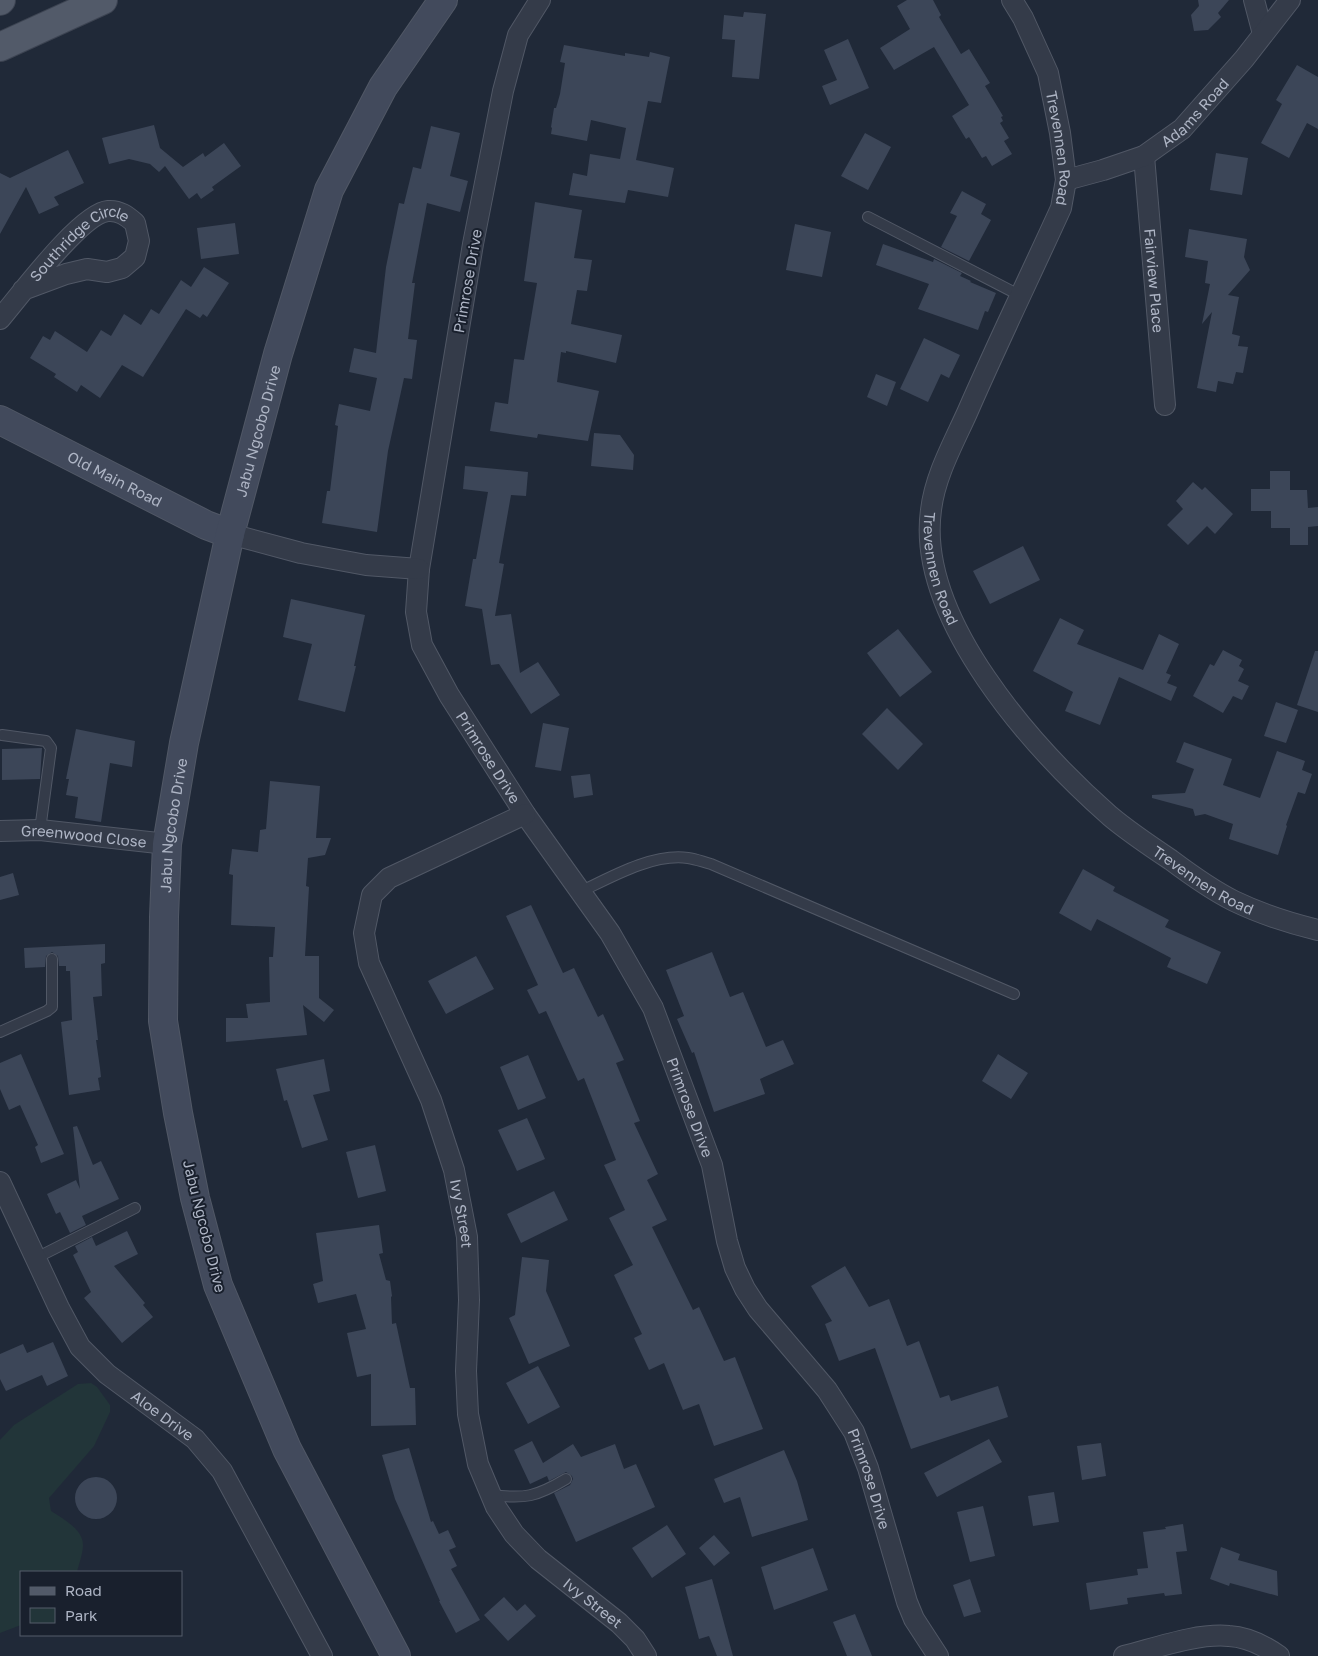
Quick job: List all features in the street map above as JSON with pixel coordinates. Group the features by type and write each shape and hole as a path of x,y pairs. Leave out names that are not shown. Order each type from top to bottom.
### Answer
{"main road":[{"path":"0,47 103,0"},
{"name":"Jabu Ngcobo Drive","path":"396,1656 287,1448 218,1285 195,1198 180,1123 164,1021 164,917 167,844 184,743 230,534 278,354 329,190 383,87 443,0"},
{"name":"Old Main Road","path":"0,420 206,525 230,534"}],"street":[{"name":"Primrose Drive","path":"540,0 518,35 503,91 472,244 419,569 416,612 422,644 449,696 525,814 610,933 653,1008 712,1165 727,1241 735,1268 745,1289 758,1309 827,1390 854,1432 868,1468 907,1602 914,1619 938,1656"},
{"name":"Trevennen Road","path":"1012,0 1023,18 1048,73 1060,133 1066,180 1061,208 941,471 931,509 929,539 945,604 964,641 1007,709 1065,774 1111,817 1188,872 1232,900 1271,917 1318,930"},
{"path":"1254,0 1263,34"},
{"name":"Adams Road","path":"1066,180 1144,156 1182,129 1244,59 1290,0"},
{"name":"Fairview Place","path":"1144,156 1165,405"},
{"name":"Southridge Circle","path":"0,319 41,266 88,220 106,210 122,212 135,223 139,241 135,257 122,268 107,272 87,269 66,274 24,290"},
{"path":"230,534 301,553 366,565 419,569"},
{"name":"Ivy Street","path":"525,814 389,878 372,895 364,933 369,963 431,1100 454,1170 467,1246 470,1300 466,1371 468,1414 478,1464 496,1507 514,1534 538,1560 619,1623 635,1639 646,1656"},
{"name":"Greenwood Close","path":"0,831 40,830 167,844"},
{"name":"Aloe Drive","path":"0,1182 59,1308 80,1347 107,1374 195,1439 222,1471 322,1656"},
{"path":"1124,1656 1192,1639 1230,1636 1254,1642 1279,1656"}],"lane":[{"path":"868,217 1021,296"},
{"path":"2,735 46,741 50,748 40,830"},
{"path":"580,892 620,872 668,858 688,858 711,864 1014,994"},
{"path":"0,1032 52,1007 52,959"},
{"path":"36,1258 135,1208"},
{"path":"492,1495 518,1498 530,1496 549,1489 566,1479"}],"green space":[{"path":"91,1383 97,1387 110,1405 110,1412 94,1446 49,1498 51,1511 72,1525 82,1539 83,1545 77,1571 20,1571 20,1625 0,1633 0,1440 14,1425 78,1384"}],"building":[{"path":"907,0 933,0 941,15 939,17 961,54 969,49 990,83 985,86 1003,116 1001,117 1003,121 1000,123 1009,138 1004,141 1012,154 992,166 986,156 982,158 969,137 966,139 952,116 969,105 934,47 894,70 880,48 910,29 897,6"},
{"path":"1198,0 1229,0 1218,13 1221,17 1208,30 1194,31 1191,15 1199,6"},
{"path":"744,12 766,14 759,79 732,77 735,40 722,39 724,15 743,17"},
{"path":"848,39 869,88 830,105 822,86 837,80 824,50"},
{"path":"564,45 625,56 625,53 649,57 650,52 670,57 661,103 648,101 636,160 674,168 668,197 628,190 625,203 569,195 573,173 587,176 590,154 620,159 626,128 591,120 587,141 551,134 554,108 556,108 560,94 565,63 560,62"},
{"path":"1297,65 1318,77 1318,129 1307,123 1289,158 1261,143 1282,104 1276,100"},
{"path":"154,125 160,148 183,167 203,153 205,157 224,143 241,166 212,187 214,190 201,199 197,193 189,199 165,166 159,172 150,164 129,159 109,164 102,138"},
{"path":"431,126 460,133 450,176 468,181 460,212 427,203 412,283 415,283 408,339 417,340 412,379 404,378 388,451 377,532 322,523 327,491 330,491 338,426 335,425 339,404 370,411 377,378 349,372 354,348 376,353 386,267 399,203 404,204 413,167 421,169"},
{"path":"865,133 891,147 868,190 841,176"},
{"path":"68,150 84,183 54,197 59,205 39,214 26,187 0,234 0,173 10,178"},
{"path":"1216,153 1248,158 1242,195 1210,190"},
{"path":"962,191 986,204 981,214 991,220 969,261 941,247 957,216 950,213"},
{"path":"535,202 582,210 574,258 592,260 587,291 577,290 571,324 622,335 616,363 566,351 566,353 561,352 557,382 599,391 588,441 538,434 537,438 490,431 495,402 508,404 514,359 524,360 537,283 524,281"},
{"path":"235,223 239,254 201,259 197,228"},
{"path":"795,224 831,232 822,277 786,270"},
{"path":"1189,229 1247,239 1244,257 1250,270 1228,295 1239,297 1232,334 1240,336 1238,346 1248,347 1243,373 1236,372 1233,384 1218,381 1216,392 1197,388 1212,312 1202,324 1210,284 1205,283 1208,261 1185,257"},
{"path":"883,244 933,262 934,259 962,273 960,276 970,282 996,293 988,312 985,311 978,330 918,309 929,284 876,265"},
{"path":"204,267 229,283 207,317 203,314 200,318 186,309 143,377 122,365 100,398 81,385 77,392 54,377 56,374 30,358 43,336 50,340 55,331 87,352 101,330 111,336 124,314 141,325 151,309 159,314 181,280 191,287"},
{"path":"924,338 960,355 949,378 941,374 928,402 900,389"},
{"path":"876,374 896,382 887,406 867,397"},
{"path":"594,433 620,435 634,455 633,470 591,466"},
{"path":"465,466 528,472 526,496 511,495 499,563 504,564 495,616 511,614 520,673 538,662 560,695 531,714 499,664 491,665 482,609 465,606 488,492 463,489"},
{"path":"1270,471 1290,471 1290,490 1307,490 1308,508 1318,507 1318,526 1308,527 1308,545 1290,545 1290,528 1271,528 1271,511 1251,511 1251,489 1270,489"},
{"path":"1193,482 1202,490 1205,487 1233,514 1215,534 1207,526 1188,545 1167,525 1183,509 1176,501"},
{"path":"1023,546 1040,580 990,604 973,571"},
{"path":"291,599 365,615 345,712 298,700 312,644 283,637"},
{"path":"1060,618 1084,630 1077,644 1143,670 1159,634 1179,644 1166,673 1171,675 1167,683 1177,687 1171,701 1119,677 1100,725 1065,711 1073,692 1033,671"},
{"path":"898,629 932,672 900,697 867,653"},
{"path":"1223,650 1242,660 1239,666 1244,669 1238,681 1249,686 1242,700 1233,696 1223,713 1193,696 1210,664 1214,666"},
{"path":"1315,651 1318,651 1318,712 1297,705"},
{"path":"1276,702 1298,710 1286,743 1264,736"},
{"path":"887,708 923,744 898,770 862,734"},
{"path":"543,723 569,728 561,771 535,767"},
{"path":"76,729 135,741 132,767 110,763 101,822 75,818 78,797 66,795 69,779 66,779"},
{"path":"1184,742 1232,759 1223,785 1260,798 1277,751 1305,761 1302,770 1312,774 1305,794 1298,792 1278,855 1229,839 1233,824 1205,814 1195,816 1193,809 1152,798 1152,795 1185,793 1194,769 1176,762"},
{"path":"42,748 40,779 2,780 2,749"},
{"path":"590,774 593,795 574,798 571,776"},
{"path":"270,781 320,786 316,838 331,838 325,855 308,858 306,886 309,887 305,956 319,956 319,998 334,1010 324,1022 303,1005 307,1035 226,1042 226,1018 248,1018 246,1004 270,1002 269,957 273,957 275,927 231,925 233,875 229,874 232,849 258,852 260,830 266,829"},
{"path":"1083,869 1115,887 1113,891 1169,920 1165,927 1221,952 1207,984 1167,967 1171,958 1097,919 1091,931 1059,913"},
{"path":"13,873 19,895 0,900 0,877"},
{"path":"531,905 563,973 574,968 598,1017 603,1014 624,1060 616,1063 640,1121 634,1123 658,1174 647,1180 667,1220 652,1227 693,1310 699,1307 724,1361 735,1357 763,1429 714,1446 699,1404 683,1410 664,1363 649,1370 634,1338 642,1334 614,1275 633,1265 609,1218 625,1210 604,1165 616,1160 584,1078 578,1081 546,1011 539,1014 527,990 538,985 506,916"},
{"path":"105,944 105,963 101,964 102,996 93,997 101,1077 98,1078 100,1090 69,1095 61,1022 72,1020 70,971 66,971 66,966 59,966 58,956 52,952 46,956 45,967 25,968 24,948"},
{"path":"712,952 730,997 743,992 766,1047 783,1040 794,1064 760,1079 765,1094 714,1112 694,1052 692,1053 677,1019 684,1016 666,970"},
{"path":"476,956 494,989 446,1014 428,981"},
{"path":"21,1054 64,1154 41,1163 35,1147 38,1145 20,1105 9,1110 0,1089 0,1063"},
{"path":"998,1054 1028,1073 1011,1099 982,1081"},
{"path":"528,1055 546,1098 518,1110 500,1067"},
{"path":"324,1059 330,1091 313,1095 328,1140 302,1148 287,1100 284,1101 276,1069"},
{"path":"527,1118 545,1159 517,1171 498,1130"},
{"path":"77,1126 93,1165 101,1161 119,1199 82,1216 86,1225 70,1233 60,1212 56,1214 47,1194 76,1180 80,1189 73,1127"},
{"path":"375,1145 386,1191 358,1198 346,1152"},
{"path":"554,1191 568,1220 521,1243 507,1214"},
{"path":"379,1225 383,1253 379,1254 386,1280 390,1281 392,1324 396,1323 410,1388 415,1388 416,1425 371,1426 371,1374 357,1377 347,1333 366,1329 356,1294 318,1303 313,1284 323,1281 316,1233"},
{"path":"127,1231 138,1254 114,1266 145,1303 143,1305 153,1317 122,1343 84,1298 91,1292 73,1255 78,1252 75,1246 92,1237 96,1246"},
{"path":"522,1257 549,1260 546,1291 570,1346 529,1364 509,1318 515,1315"},
{"path":"845,1266 869,1307 889,1299 907,1346 919,1341 940,1398 949,1395 951,1401 998,1386 1008,1417 911,1449 875,1348 839,1361 825,1324 832,1321 811,1286"},
{"path":"53,1342 68,1376 47,1386 42,1375 6,1391 0,1379 0,1354 23,1344 27,1353"},
{"path":"538,1366 560,1407 528,1424 506,1383"},
{"path":"989,1439 1002,1462 937,1497 924,1473"},
{"path":"532,1441 543,1463 573,1444 581,1457 615,1444 624,1469 636,1464 655,1507 576,1542 554,1493 570,1485 573,1479 572,1476 566,1472 549,1481 547,1476 530,1484 514,1450"},
{"path":"1101,1443 1106,1476 1082,1480 1077,1446"},
{"path":"409,1448 431,1522 433,1521 439,1534 448,1530 456,1547 449,1550 457,1566 451,1569 480,1620 456,1633 439,1601 395,1499 382,1455"},
{"path":"784,1450 797,1481 808,1520 752,1537 740,1497 724,1503 714,1479"},
{"path":"96,1477 111,1483 117,1498 111,1513 96,1519 81,1513 75,1498 81,1483"},
{"path":"1054,1492 1059,1522 1033,1526 1028,1496"},
{"path":"983,1506 995,1556 970,1562 957,1512"},
{"path":"1183,1524 1187,1551 1176,1552 1182,1594 1165,1596 1164,1593 1127,1598 1128,1604 1090,1610 1086,1583 1138,1575 1137,1569 1148,1568 1143,1532 1166,1529 1165,1527"},
{"path":"667,1525 686,1554 652,1578 632,1548"},
{"path":"714,1535 730,1553 714,1566 699,1548"},
{"path":"1221,1547 1240,1554 1238,1560 1277,1571 1278,1596 1230,1583 1229,1586 1210,1579"},
{"path":"813,1548 828,1590 774,1610 761,1567"},
{"path":"712,1579 733,1656 717,1656 709,1636 699,1639 685,1587"},
{"path":"970,1579 981,1612 964,1617 953,1585"},
{"path":"504,1597 517,1611 525,1604 536,1616 508,1641 484,1615"},
{"path":"855,1614 872,1656 847,1656 833,1622"}]}
